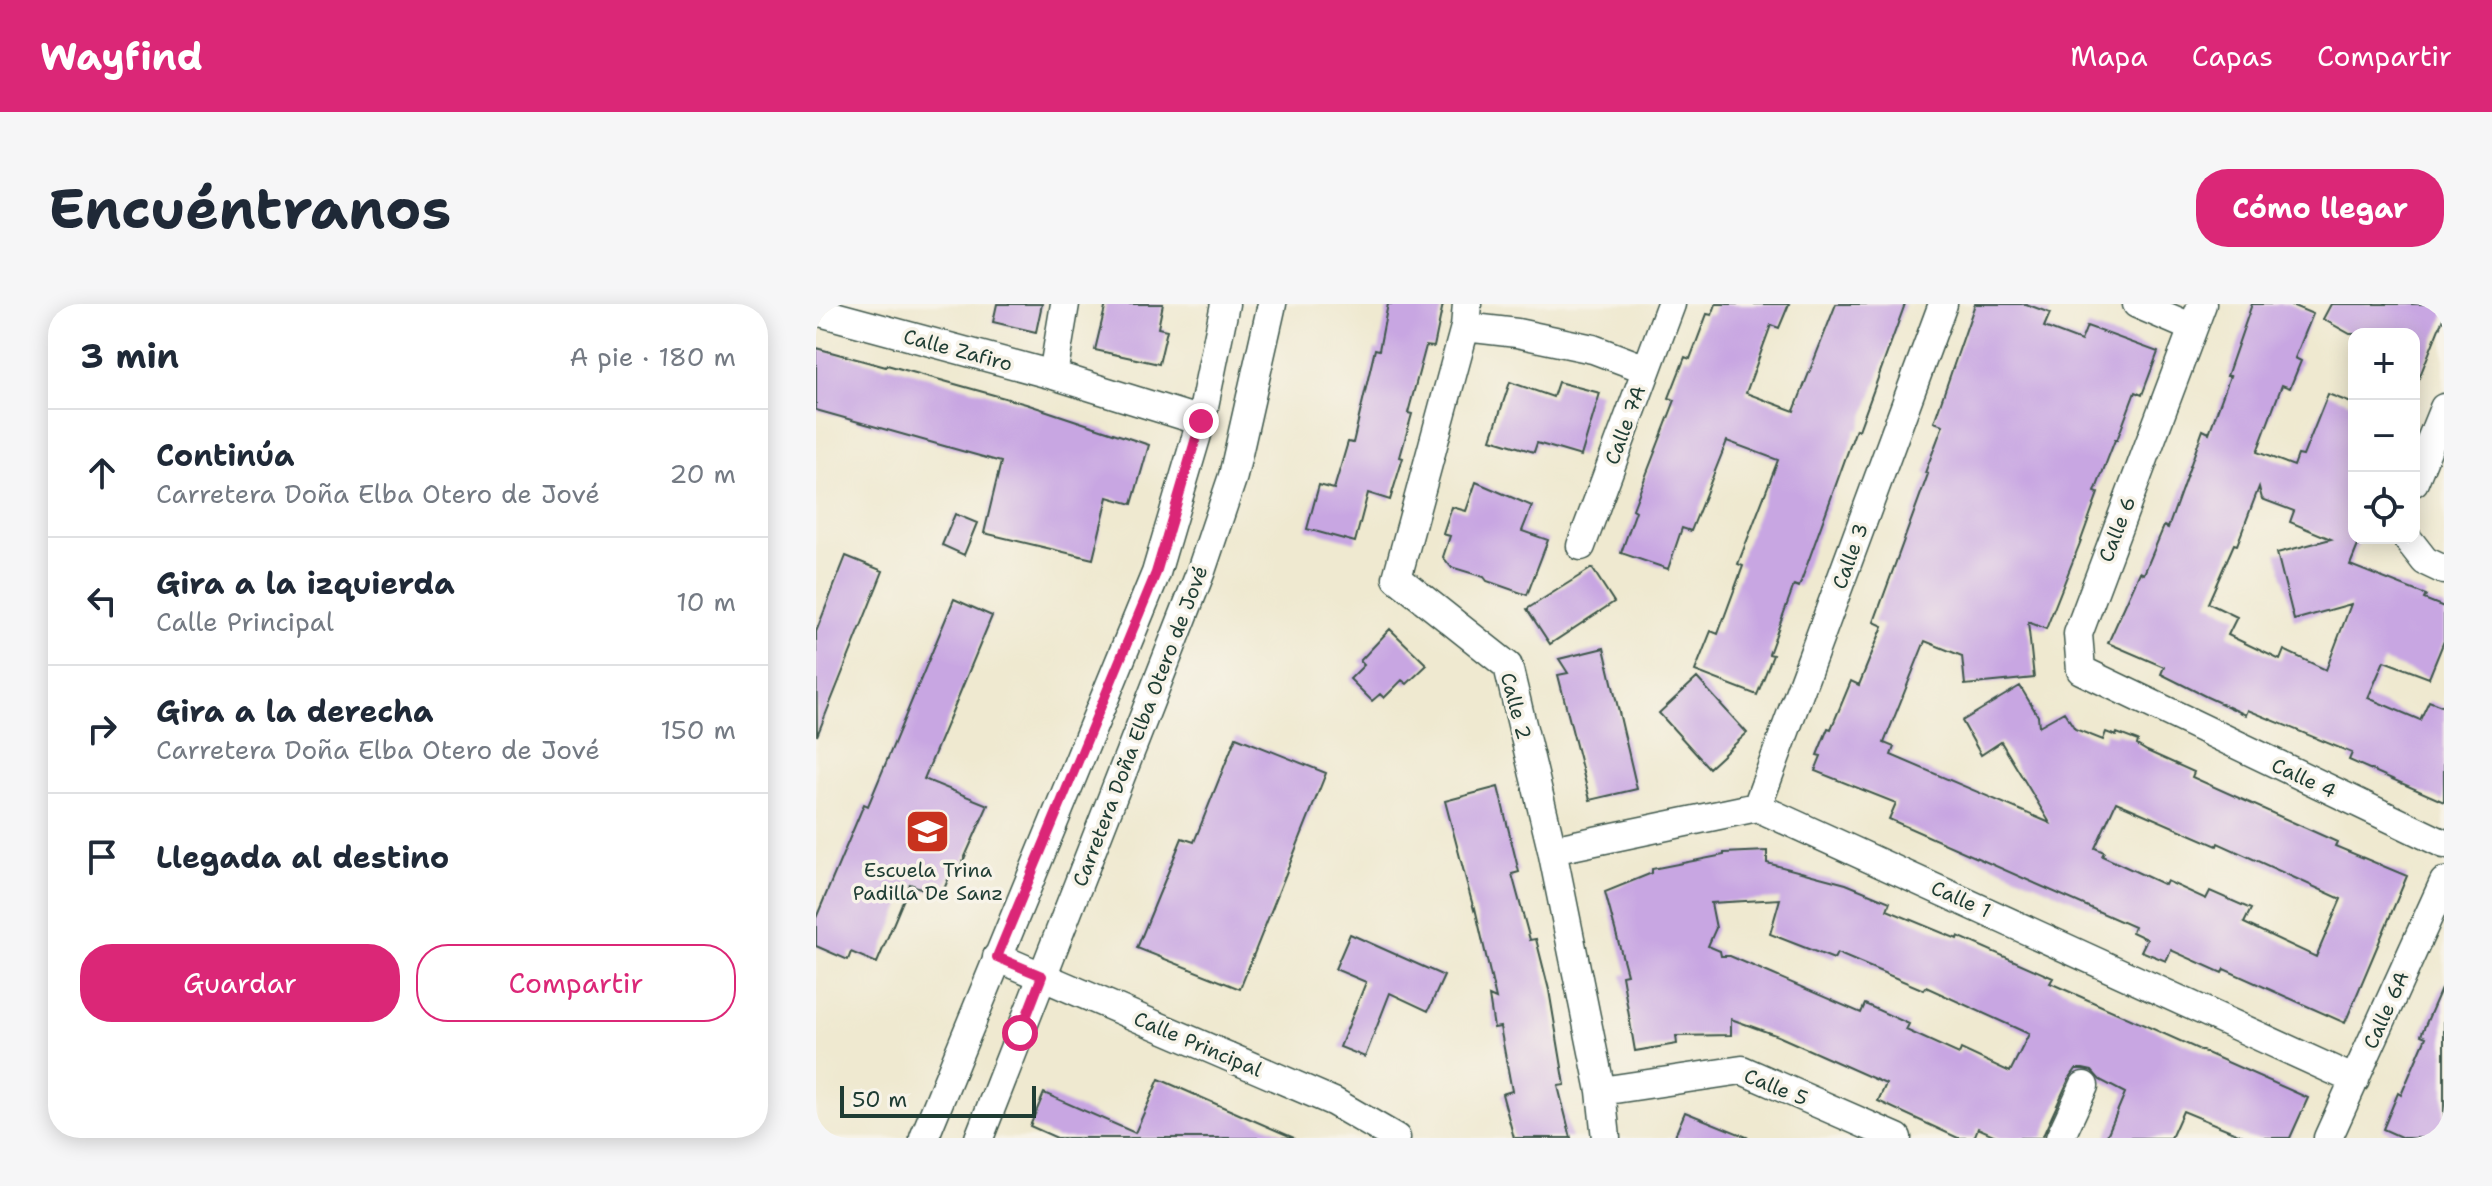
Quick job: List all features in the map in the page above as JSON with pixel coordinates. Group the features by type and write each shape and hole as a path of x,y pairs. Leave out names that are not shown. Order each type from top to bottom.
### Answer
{"street":[{"path":"1053,375 1065,304"},
{"name":"Carretera Doña Elba Otero de Jové","path":"924,1138 1156,573 1201,421 1225,304"},
{"name":"Carretera Doña Elba Otero de Jové","path":"979,1138 1201,571 1233,476 1272,304"},
{"name":"Calle 7A","path":"1581,546 1671,304"},
{"name":"Calle 3","path":"1757,807 1943,304"},
{"path":"2137,304 2197,316"},
{"name":"Calle Zafiro","path":"832,311 1201,421"},
{"name":"Calle 2","path":"1606,1138 1601,1091 1552,850 1508,666 1397,578 1466,315 1517,333 1593,349 1646,369"},
{"name":"Calle 6","path":"2163,711 2081,670 2078,634 2197,316"},
{"path":"2418,472 2444,408"},
{"path":"2412,544 2425,561 2444,570"},
{"name":"Calle 4","path":"2163,711 2444,844"},
{"path":"1552,850 1757,807"},
{"name":"Calle 1","path":"1757,807 2355,1080"},
{"name":"Calle 6A","path":"2328,1138 2444,882"},
{"name":"Calle Principal","path":"997,957 1334,1102 1396,1138"},
{"name":"Calle 5","path":"1601,1091 1742,1070 1897,1138"},
{"path":"2060,1138 2084,1086"},
{"path":"936,1108 948,1138"}],"building":[{"path":"997,304 1042,304 1036,332 993,322"},
{"path":"1106,304 1163,304 1158,328 1167,330 1159,364 1095,350"},
{"path":"1388,304 1443,304 1434,347 1426,346 1408,413 1412,414 1400,457 1403,458 1390,500 1368,493 1355,542 1307,529 1319,485 1334,489 1348,442 1353,443 1375,349 1379,350"},
{"path":"1716,304 1789,304 1779,328 1771,325 1746,393 1794,411 1836,304 1905,304 1799,587 1794,585 1769,654 1773,655 1757,695 1695,671 1711,631 1718,634 1743,566 1738,564 1778,460 1727,441 1691,531 1682,528 1668,569 1621,553 1636,511 1633,509 1675,400 1669,398 1685,357 1690,359 1707,314 1712,315"},
{"path":"1975,304 2026,304 2050,313 2044,327 2081,341 2087,326 2158,352 2142,395 2135,392 2115,440 2080,543 2046,629 2028,622 2034,678 1965,685 1962,656 1925,641 1884,743 1894,747 1891,755 2050,823 2001,742 1981,755 1962,721 2020,686 2038,716 2039,726 2064,712 2075,729 2103,740 2106,732 2138,741 2137,745 2147,751 2194,772 2192,777 2337,842 2335,846 2407,876 2345,1023 2224,969 2222,973 2171,950 2166,961 2141,951 2147,939 2132,932 2134,927 1889,819 1896,803 1815,771 1821,756 1817,755 1828,728 1831,729 1851,681 1859,685 1883,626 1874,622 1943,425 1934,422","holes":["2116,802 2217,846 2218,843 2341,899 2316,957 2244,923 2251,909 2210,891 2206,899 2167,881 2165,885 2102,856 2104,852 2095,848"]},
{"path":"2252,304 2289,304 2313,314 2295,358 2301,361 2290,388 2282,385 2257,452 2294,466 2298,455 2303,456 2328,394 2348,402 2348,544 2359,544 2350,565 2426,595 2424,599 2444,607 2444,641 2429,678 2384,661 2368,698 2420,720 2429,701 2444,707 2444,802 2349,760 2352,753 2248,710 2246,715 2207,697 2161,674 2164,667 2108,643 2140,572 2144,574 2164,526 2168,528 2203,430 2209,433 2230,376 2227,376","holes":["2259,487 2262,499 2294,511 2290,522 2331,539 2277,553 2294,620 2351,604 2326,670 2284,650 2280,660 2228,635 2237,617 2208,603 2234,544 2237,545"]},
{"path":"2331,304 2444,304 2444,316 2420,376 2420,328 2348,328 2348,333 2323,319"},
{"path":"816,348 1026,404 1149,445 1132,504 1108,497 1093,559 984,533 1001,462 816,410"},
{"path":"1510,382 1553,397 1558,382 1600,393 1581,456 1537,443 1534,452 1491,439"},
{"path":"1476,482 1532,506 1522,531 1548,540 1527,595 1451,567 1443,557 1450,536 1443,534 1452,507 1466,511"},
{"path":"955,514 977,523 964,555 942,545"},
{"path":"846,556 883,571 817,736 816,632"},
{"path":"1592,568 1614,602 1550,644 1527,609"},
{"path":"954,599 992,616 924,779 988,805 960,868 954,866 941,896 910,884 877,963 851,952 848,960 816,946 816,918 864,804 868,806"},
{"path":"1390,629 1427,665 1407,684 1402,680 1384,698 1380,694 1372,701 1350,679 1364,665 1360,661"},
{"path":"1604,648 1637,789 1590,800 1558,675 1568,673 1559,659"},
{"path":"1697,678 1747,733 1709,768 1659,713"},
{"path":"1236,737 1326,773 1240,989 1137,948 1182,838 1194,842"},
{"path":"1498,787 1519,872 1512,874 1530,940 1536,939 1549,990 1565,1085 1558,1086 1571,1138 1514,1138 1502,1094 1512,1091 1500,1027 1494,1028 1489,996 1496,999 1445,801"},
{"path":"1767,851 1767,863 1846,884 1890,902 1887,910 1957,939 1958,936 2053,978 2050,983 2308,1098 2290,1138 2248,1138 2183,1111 2171,1138 2106,1138 2125,1093 2100,1080 2092,1071 2076,1069 2042,1138 2000,1138 1978,1128 1974,1138 1958,1138 1878,1101 1886,1084 1778,1036 1731,1019 1731,1035 1676,1036 1677,1044 1635,1051 1622,975 1627,974 1605,892 1652,873 1652,869 1724,853","holes":["1780,899 1770,934 1834,959 1837,953 1924,990 1926,987 2029,1034 2010,1072 1961,1049 1959,1054 1906,1030 1909,1024 1865,1004 1861,1013 1730,956 1721,956 1720,951 1708,946 1716,928 1711,903"]},
{"path":"1350,934 1444,976 1428,1011 1390,993 1365,1057 1340,1047 1366,982 1335,969"},
{"path":"2444,982 2444,1138 2403,1138 2383,1129 2426,1037 2421,1035"},
{"path":"1159,1079 1294,1138 1057,1138 1030,1126 1044,1093 1135,1133"},
{"path":"1685,1112 1747,1137 1674,1138"}],"place":[{"name":"Escuela Trina Padilla De Sanz","path":"928,831"}],"route":[{"path":"1020,1033 1042,976 997,957 1156,573 1201,421"}]}
